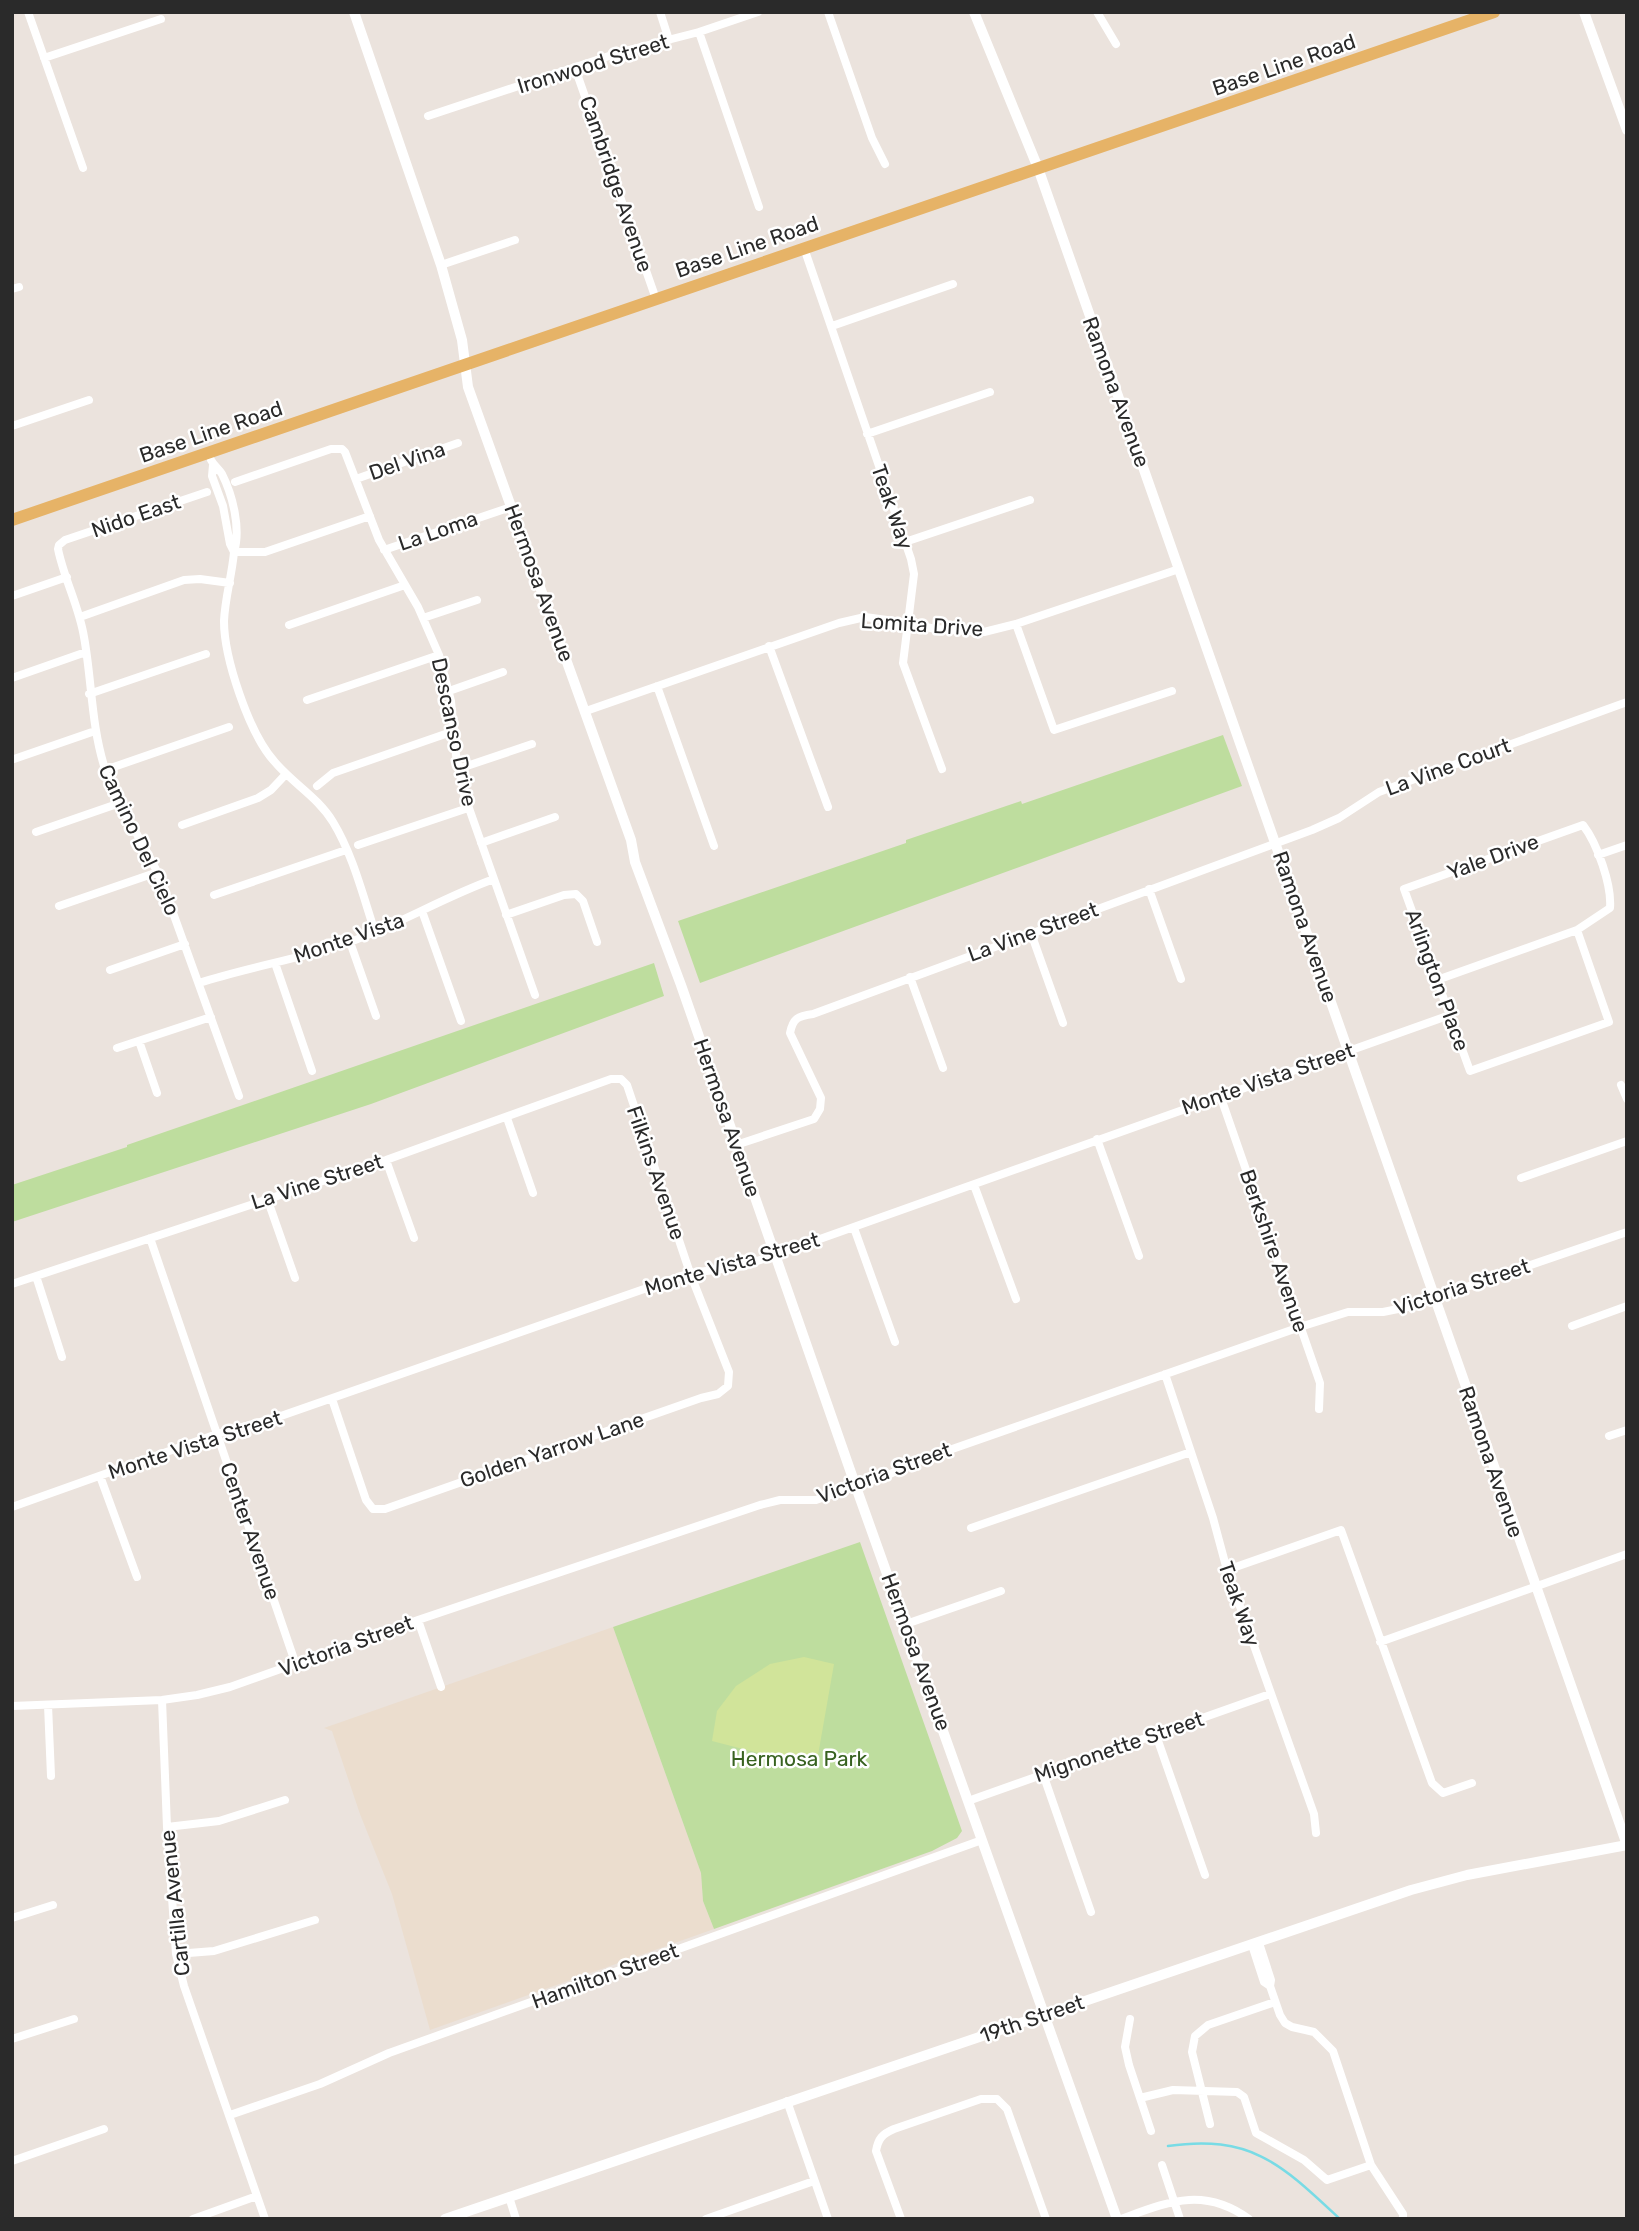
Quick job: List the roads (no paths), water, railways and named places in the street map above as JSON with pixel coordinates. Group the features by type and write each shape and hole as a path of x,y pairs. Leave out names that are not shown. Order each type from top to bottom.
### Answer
{"main road":[{"name":"Base Line Road","path":"12,520 211,459 465,364 1494,12"},
{"path":"1584,12 1627,130"},
{"name":"19th Street","path":"444,2219 1411,1890 1467,1875 1627,1845"}],"street":[{"path":"28,12 83,168"},
{"name":"Hermosa Avenue","path":"355,12 441,265 462,340 468,387 586,711 631,841 635,862 681,985 856,1487 1119,2219"},
{"path":"660,12 669,40"},
{"name":"Ironwood Street","path":"428,116 621,52 699,32 758,12"},
{"path":"828,12 872,138 885,164"},
{"name":"Ramona Avenue","path":"974,12 1038,168 1627,1845"},
{"path":"1097,12 1116,44"},
{"path":"44,58 161,19"},
{"path":"699,32 759,207"},
{"name":"Cambridge Avenue","path":"575,68 656,299"},
{"path":"441,265 515,240"},
{"name":"Teak Way","path":"804,248 914,574 903,663 942,769"},
{"path":"832,326 953,284"},
{"path":"867,434 990,393"},
{"path":"12,426 89,400"},
{"name":"Del Vina","path":"356,479 458,443"},
{"name":"Descanso Drive","path":"235,482 331,449 342,449 345,452 384,550 423,618 439,655 449,691 458,769 468,808 535,995"},
{"path":"211,459 212,475 234,552"},
{"path":"211,459 221,473 239,538 234,552 225,613 227,652 256,735 272,760 327,813 346,850 375,932"},
{"name":"Nido East","path":"65,540 207,492"},
{"path":"905,542 1030,500"},
{"name":"La Loma","path":"384,550 511,507"},
{"path":"234,552 251,554 272,550 370,516"},
{"name":"Camino Del Cielo","path":"65,540 58,549 80,617 95,731 106,770 120,803 158,872 239,1096"},
{"name":"Lomita Drive","path":"586,711 839,623 865,617 959,632 984,632 1016,624 1179,569"},
{"path":"12,596 67,577"},
{"path":"80,617 184,580 230,583"},
{"path":"289,625 405,585"},
{"path":"423,618 477,600"},
{"path":"1016,624 1054,730 1172,691"},
{"path":"769,646 828,807"},
{"path":"12,678 86,652"},
{"path":"89,694 206,654"},
{"path":"307,700 439,655"},
{"path":"449,691 503,672"},
{"path":"657,686 714,846"},
{"name":"La Vine Court","path":"1275,842 1339,818 1379,792 1627,702"},
{"path":"106,770 229,727"},
{"path":"14,759 95,731"},
{"path":"317,786 334,772 454,731"},
{"path":"458,769 532,744"},
{"path":"182,825 258,799 286,774"},
{"path":"36,832 120,803"},
{"path":"358,845 468,808"},
{"path":"481,843 555,817"},
{"name":"Yale Drive","path":"1404,889 1583,825 1592,838 1598,855"},
{"name":"La Vine Street","path":"736,1145 814,1119 820,1109 821,1098 790,1033 792,1022 797,1016 813,1014 1275,842"},
{"path":"1437,980 1577,930 1610,908 1611,897 1598,855 1627,845"},
{"path":"214,895 346,850"},
{"path":"59,906 158,872"},
{"name":"Monte Vista","path":"199,983 350,942 459,892 494,879"},
{"path":"1149,889 1181,979"},
{"name":"Arlington Place","path":"1404,889 1470,1071 1609,1022 1577,930"},
{"path":"506,915 564,895 576,894 583,901 597,942"},
{"path":"422,911 461,1021"},
{"path":"1031,933 1063,1023"},
{"path":"350,942 376,1016"},
{"path":"110,970 185,944"},
{"path":"275,963 313,1071"},
{"path":"910,977 943,1068"},
{"name":"Monte Vista Street","path":"12,1507 217,1434 278,1418 690,1273 739,1267 854,1228 1450,1015"},
{"path":"117,1048 211,1017"},
{"path":"138,1041 157,1093"},
{"name":"La Vine Street","path":"12,1284 386,1160 611,1079 621,1079"},
{"name":"Filkins Avenue","path":"621,1079 627,1085 690,1273 729,1372 728,1386"},
{"path":"1622,1085 1627,1099"},
{"name":"Berkshire Avenue","path":"1220,1095 1320,1383 1319,1409"},
{"path":"507,1118 533,1193"},
{"path":"1097,1139 1139,1256"},
{"path":"1521,1178 1627,1141"},
{"path":"386,1160 414,1238"},
{"path":"974,1185 1016,1299"},
{"path":"267,1198 295,1278"},
{"path":"854,1228 895,1342"},
{"name":"Victoria Street","path":"12,1706 162,1700 230,1687 418,1620 760,1505 780,1500 816,1500 856,1487 918,1461 1300,1327 1348,1312 1383,1312 1408,1307 1627,1232"},
{"name":"Center Avenue","path":"150,1237 296,1665"},
{"path":"36,1276 62,1357"},
{"path":"1572,1326 1627,1306"},
{"name":"Teak Way","path":"1165,1374 1213,1518 1227,1570 1314,1814 1316,1833"},
{"name":"Golden Yarrow Lane","path":"331,1399 366,1500 373,1509 385,1509 688,1402 718,1394 728,1386"},
{"path":"1609,1436 1627,1430"},
{"path":"971,1528 1191,1452"},
{"path":"100,1476 137,1577"},
{"path":"1227,1570 1341,1530 1432,1783 1443,1793 1472,1783"},
{"path":"1380,1642 1627,1554"},
{"path":"906,1624 1001,1591"},
{"path":"418,1620 441,1687"},
{"name":"Mignonette Street","path":"968,1801 1270,1693"},
{"name":"Cartilla Avenue","path":"162,1700 176,1954 184,1986 265,2219"},
{"path":"48,1705 51,1776"},
{"path":"1156,1735 1205,1875"},
{"path":"1043,1774 1090,1912"},
{"path":"167,1827 219,1821 285,1800"},
{"name":"Hamilton Street","path":"230,2115 320,2084 389,2053 982,1840"},
{"path":"12,1919 53,1905"},
{"path":"176,1954 214,1951 315,1920"},
{"path":"1255,1944 1285,2022 1292,2027 1314,2032 1333,2051 1371,2165 1404,2214 1403,2219"},
{"path":"1210,2124 1192,2052 1195,2036 1208,2025 1275,2001"},
{"path":"12,2039 74,2019"},
{"path":"1130,2019 1125,2047 1151,2131"},
{"path":"1140,2098 1162,2092 1237,2092 1244,2097 1256,2133 1304,2160 1327,2180 1371,2165"},
{"path":"901,2219 876,2151 878,2140 894,2129 981,2099 997,2099 1007,2109 1046,2219"},
{"path":"787,2101 828,2219"},
{"path":"12,2161 104,2129"},
{"path":"1162,2165 1180,2219"},
{"path":"706,2219 814,2181"},
{"path":"193,2219 257,2196"},
{"path":"509,2197 516,2219"},
{"path":"1119,2219 1173,2200 1198,2199 1220,2204 1248,2219"}],"waterway":[{"path":"1168,2146 1197,2143 1222,2145 1264,2158 1300,2183 1340,2219"}],"park label":[{"name":"Hermosa Park","path":"799,1759"}]}
